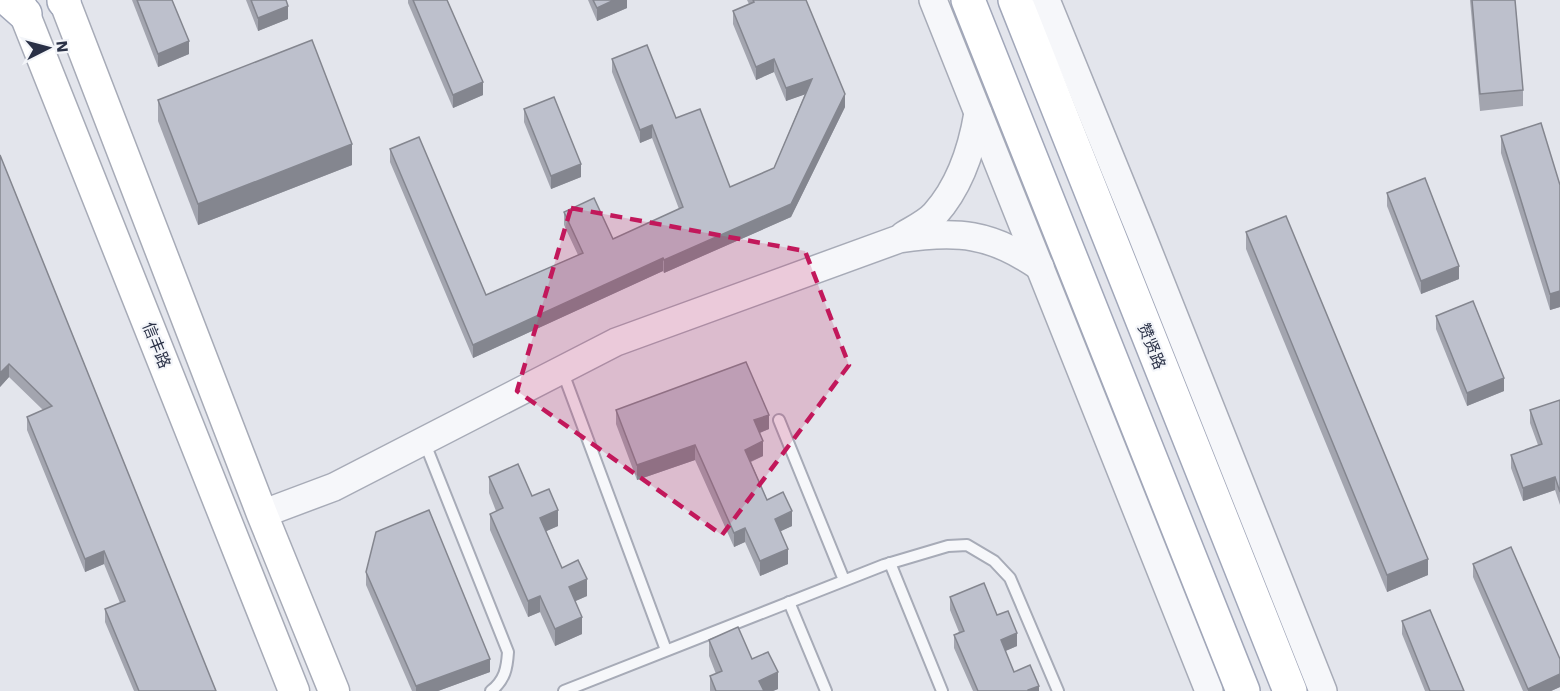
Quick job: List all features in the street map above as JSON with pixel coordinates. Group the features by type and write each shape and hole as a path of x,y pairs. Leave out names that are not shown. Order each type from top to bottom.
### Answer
{"main road":[{"path":"64,0 262,514 334,691"},
{"path":"968,0 1243,691"},
{"name":"赞贤路","path":"1015,0 1290,691"},
{"name":"信丰路","path":"18,5 294,691"}],"street":[{"path":"933,0 1209,691"},
{"path":"1046,0 1323,691"},
{"path":"262,514 334,487 616,342 899,238 934,216 950,194 968,155 978,113"},
{"path":"899,238 946,233 983,238 1023,255 1040,267"}],"lane":[{"path":"562,370 666,650"},
{"path":"779,420 844,580"},
{"path":"424,441 508,652 507,670 491,691"},
{"path":"564,691 844,580 890,563 948,546 967,546 994,561 1010,578 1058,691"},
{"path":"890,563 942,691"},
{"path":"789,602 826,691"}],"highlighted area":[{"path":"571,208 805,251 849,365 722,535 517,391"}],"building":[{"path":"137,0 172,0 189,41 158,54"},
{"path":"251,0 286,0 288,6 258,18"},
{"path":"413,0 447,0 483,82 453,95"},
{"path":"593,0 614,0 597,8"},
{"path":"753,0 806,0 845,94 791,204 664,260 663,258 473,345 390,149 419,137 486,295 583,253 564,212 594,198 613,239 683,207 652,125 640,130 612,59 647,45 676,118 700,109 730,187 774,168 812,79 786,88 774,59 756,67 733,11 754,2"},
{"path":"1472,0 1515,0 1523,90 1480,94"},
{"path":"312,40 352,144 198,204 158,100"},
{"path":"554,97 581,164 551,176 524,109"},
{"path":"1541,123 1560,185 1560,291 1550,294 1501,136"},
{"path":"0,155 216,691 139,691 105,609 125,601 104,551 85,559 27,417 52,406 9,364 0,373"},
{"path":"1425,178 1459,266 1421,281 1387,193"},
{"path":"1286,216 1428,559 1387,575 1246,232"},
{"path":"1473,301 1504,378 1467,393 1436,316"},
{"path":"746,362 769,415 754,420 763,441 745,450 767,500 783,492 792,511 775,519 788,549 760,561 745,528 734,533 695,445 637,465 616,410"},
{"path":"1560,400 1560,492 1555,477 1523,488 1511,455 1542,444 1530,410"},
{"path":"518,464 532,496 549,489 558,510 540,518 562,568 578,560 587,579 569,587 582,617 555,629 540,596 528,601 490,514 503,508 489,477"},
{"path":"429,510 490,659 416,686 366,572 376,532"},
{"path":"1511,547 1560,659 1560,674 1528,689 1473,564"},
{"path":"984,583 997,615 1008,611 1017,633 1001,640 1014,672 1030,665 1039,686 1028,691 978,691 954,635 964,631 950,597"},
{"path":"1430,610 1464,691 1430,691 1402,621"},
{"path":"738,627 752,659 768,652 778,672 759,681 764,691 716,691 710,676 722,671 709,640"}]}
